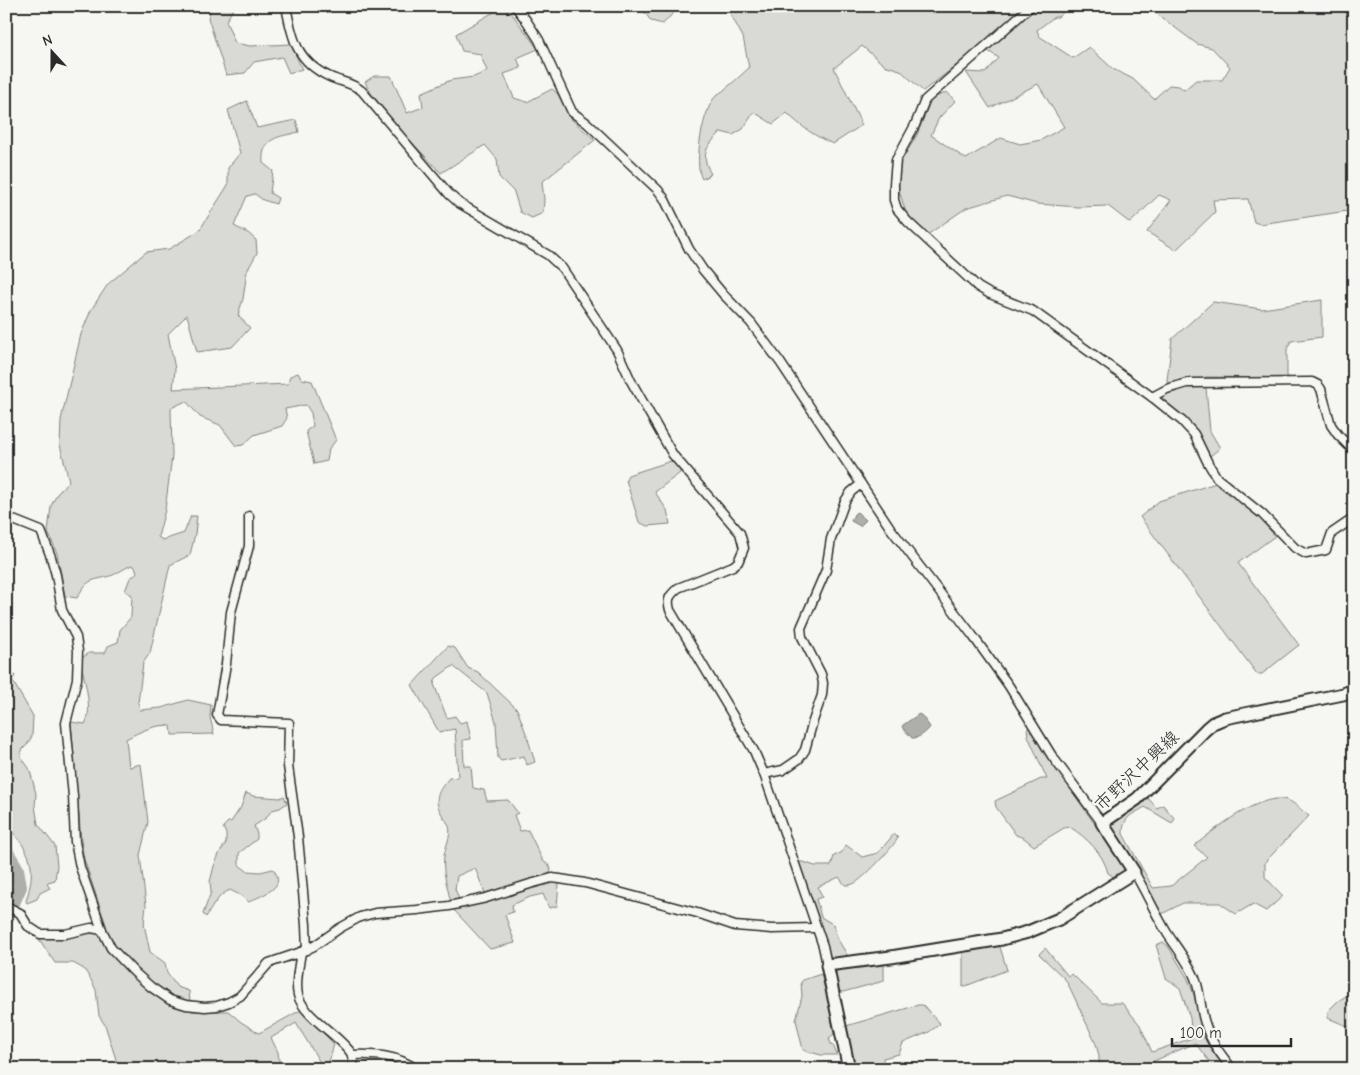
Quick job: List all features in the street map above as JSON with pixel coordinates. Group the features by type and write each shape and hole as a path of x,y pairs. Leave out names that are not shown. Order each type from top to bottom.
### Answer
{"main road":[{"name":"市野沢中興線","path":"1134,872 1102,823 1137,799 1206,729 1225,718 1343,694 1354,690"},
{"path":"849,1069 827,965 1002,939 1028,932 1059,919 1134,872"}],"street":[{"path":"286,6 294,38 301,55 308,64 332,78 357,86 449,194 459,203 548,255 562,268 617,350 673,455 740,533 744,548 738,562 733,566 678,588 672,593 668,603 670,610 754,751 764,774 815,928 823,946 827,965"},
{"path":"515,6 539,40 572,112 587,123 658,190 664,198 689,249 703,270 751,323 780,362 891,529 1009,686 1052,756 1102,823"},
{"path":"1031,6 925,100 915,125 896,160 895,205 908,222 978,287 990,294 1033,311 1182,421 1194,434 1217,478 1262,514 1295,548 1306,554 1326,550 1332,533 1354,518"},
{"path":"1152,397 1167,389 1187,384 1312,382 1321,389 1331,425 1354,451"},
{"path":"764,774 784,770 799,759 805,750 822,695 823,683 821,674 802,637 801,628 826,570 831,539 845,501 851,492 861,484"},
{"path":"249,516 249,546 231,612 226,664 217,715 221,720 289,723 288,766 298,837 306,925 304,951 297,986 298,994 300,1001 306,1009 352,1055 354,1069"},
{"path":"6,517 41,531 56,575 62,610 76,637 78,651 77,680 66,723 75,842 80,867 102,930 111,948 151,987 170,1000 186,1005 205,1007 229,1002 240,996 269,963 314,946 360,917 375,913 449,906 486,898 552,878 585,883 697,913 735,926 772,929 815,928"},
{"path":"1134,872 1166,931 1195,978 1210,1039 1232,1069"},
{"path":"6,906 20,913 28,926 40,934 65,934 91,928 102,930"},
{"path":"352,1055 380,1055 396,1058 416,1069"}],"shaded area":[{"path":"212,6 235,6 226,21 235,43 250,46 291,44 302,69 289,73 282,57 254,62 245,73 226,75 208,18"},
{"path":"506,6 538,49 517,58 521,68 504,74 514,98 527,102 552,89 558,94 570,118 595,140 542,182 543,213 532,218 520,212 514,192 499,177 497,159 485,145 441,173 403,133 370,92 365,82 374,76 391,76 407,113 423,107 421,93 451,80 474,77 487,71 480,54 462,51 456,34"},
{"path":"640,6 681,6 663,24 651,21"},
{"path":"726,6 1070,6 1058,17 1054,17 1037,30 1039,36 1073,58 1089,47 1113,69 1133,79 1154,99 1169,85 1179,86 1184,90 1196,80 1222,80 1230,67 1212,48 1197,44 1146,6 1354,6 1354,210 1260,224 1254,222 1248,199 1213,200 1215,212 1176,250 1147,232 1171,200 1159,195 1130,223 1108,206 1079,207 1037,204 1007,196 966,208 927,235 906,213 898,187 900,163 917,135 931,99 947,92 955,101 939,118 931,135 966,159 1001,138 1020,144 1041,140 1064,127 1038,84 990,108 966,72 985,73 999,58 980,46 923,91 900,70 884,65 862,46 834,68 862,125 833,144 808,131 787,113 773,124 754,112 743,129 733,135 721,132 708,147 705,156 711,174 702,179 699,172 699,149 703,124 711,102 749,68 743,37"},
{"path":"247,101 257,128 296,120 299,132 278,137 268,143 263,154 263,163 273,171 270,193 278,198 276,204 263,200 255,194 247,196 234,226 248,233 256,240 257,253 247,271 243,299 238,315 250,328 232,347 197,352 187,315 168,334 175,369 173,389 288,384 290,376 298,373 302,379 312,381 336,440 329,449 327,461 314,464 306,431 313,426 311,413 306,405 285,409 287,418 282,426 254,435 243,445 236,446 220,425 200,417 186,401 171,408 172,456 165,510 158,537 163,540 184,533 191,516 197,516 195,534 190,555 170,565 150,653 143,663 138,703 140,710 161,708 188,700 211,705 210,717 214,734 172,735 171,726 166,725 148,729 126,739 129,767 141,764 148,822 140,855 146,905 144,924 150,952 165,963 167,973 177,987 189,991 191,1011 228,1011 259,1033 301,1010 334,1044 329,1062 331,1069 324,1069 296,1023 271,1038 278,1052 280,1069 119,1069 105,1025 99,1016 96,990 91,980 84,969 73,963 55,963 39,939 96,933 107,928 84,859 71,722 85,724 87,718 87,692 80,659 89,653 105,653 108,646 118,642 120,630 131,617 132,595 125,591 130,578 137,572 132,565 113,575 88,583 77,598 65,596 57,553 48,532 51,506 57,494 69,481 60,445 61,420 81,334 91,310 108,284 146,252 169,249 199,231 228,185 228,168 240,153 228,110"},
{"path":"1322,300 1322,337 1291,341 1287,349 1287,378 1205,377 1210,431 1220,448 1210,456 1197,432 1159,402 1159,397 1170,391 1167,380 1172,339 1213,302 1262,309"},
{"path":"671,461 680,468 680,473 655,492 667,510 670,524 647,526 639,522 626,480 628,475"},
{"path":"1216,483 1257,515 1275,536 1238,563 1299,645 1262,674 1257,674 1140,517 1159,501"},
{"path":"857,512 866,520 860,526 851,521"},
{"path":"448,646 455,648 468,668 478,672 517,709 535,762 527,765 524,756 501,761 498,758 496,722 487,693 453,666 436,678 434,684 447,718 455,716 460,723 467,721 471,739 463,740 464,766 471,766 473,788 484,790 487,801 508,800 518,813 514,815 520,831 528,830 543,861 550,866 551,870 549,874 485,893 475,868 457,876 455,889 459,899 454,901 450,899 444,867 444,856 450,830 437,800 439,792 449,778 458,777 455,729 439,732 412,685"},
{"path":"6,664 15,676 12,680 33,716 32,736 22,750 21,757 29,768 32,778 36,794 35,806 38,824 55,846 57,866 55,880 47,884 50,888 40,893 37,899 27,903 31,876 29,857 6,821"},
{"path":"919,714 930,727 922,735 912,738 902,727"},
{"path":"1030,727 1043,749 1125,868 1121,875 1114,877 1108,873 1106,866 1094,847 1070,827 1064,828 1034,846 1024,838 1016,835 996,807 995,801 1041,779 1047,779 1028,736 1027,729"},
{"path":"246,793 253,796 280,798 284,796 287,803 280,808 272,810 266,818 254,826 257,839 239,853 239,865 247,871 260,872 273,869 278,881 272,890 249,902 230,890 226,892 219,898 206,917 203,914 211,892 210,882 214,866 226,843 226,834 223,827 228,822 231,822 241,807"},
{"path":"1146,796 1157,808 1163,805 1175,819 1172,823 1145,807 1132,814 1123,828 1123,834 1153,888 1171,886 1207,857 1194,846 1225,822 1264,802 1276,799 1290,801 1309,816 1265,862 1265,877 1283,896 1266,911 1253,904 1236,914 1220,903 1183,903 1162,914 1105,825"},
{"path":"894,834 898,838 895,842 858,881 845,885 839,877 818,887 822,897 816,899 821,917 834,925 837,938 849,958 836,959 830,956 812,908 798,862 815,866 831,866 834,856 841,853 846,845 862,857 878,853"},
{"path":"555,882 559,884 557,906 549,908 543,894 530,897 512,905 513,912 505,915 515,943 490,949 453,909 537,884"},
{"path":"1163,942 1168,946 1188,979 1194,995 1202,1033 1208,1045 1226,1069 1215,1069 1195,1043 1154,1061 1145,1069 1099,1069 1099,1056 1096,1044 1070,988 1065,979 1039,954 1045,948 1068,976 1072,974 1102,1003 1122,1003 1140,1025 1152,1052 1192,1038 1190,1018 1180,988 1166,978 1156,945"},
{"path":"995,944 1000,947 1007,970 963,987 963,952"},
{"path":"884,964 884,981 843,992 838,991 835,974 839,969"},
{"path":"821,974 834,1034 829,1038 837,1055 821,1055 803,1050 796,1020 802,996 801,982"},
{"path":"1354,991 1354,1029 1328,1018 1328,1011 1338,1001"},
{"path":"923,1005 940,1024 929,1032 903,1043 899,1054 883,1058 884,1069 856,1069 843,1032 846,1026"}],"waterway":[{"path":"6,851 17,869 20,887 6,919"}]}
